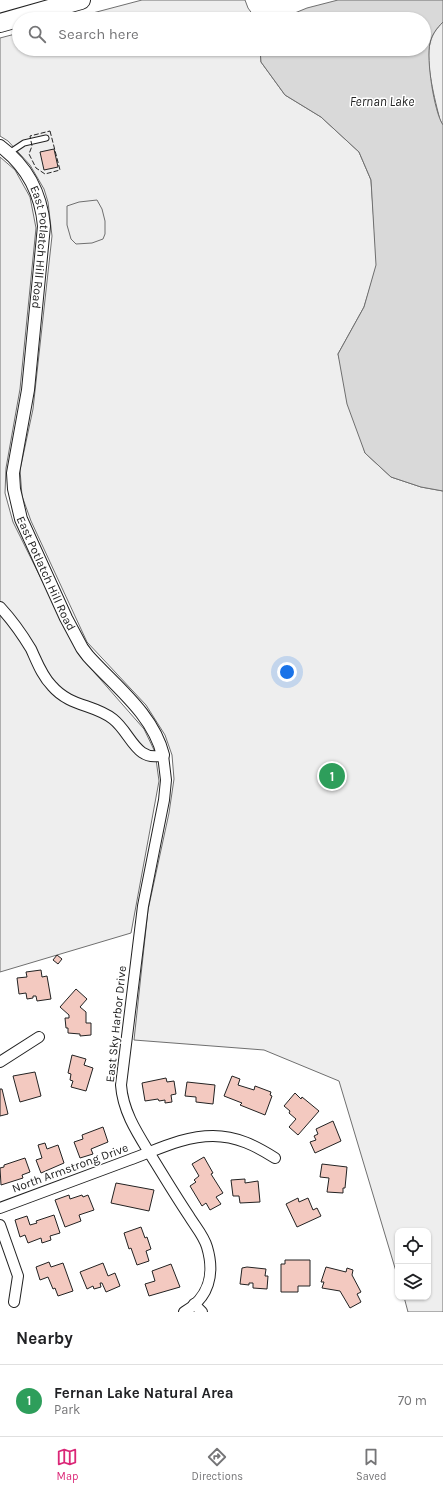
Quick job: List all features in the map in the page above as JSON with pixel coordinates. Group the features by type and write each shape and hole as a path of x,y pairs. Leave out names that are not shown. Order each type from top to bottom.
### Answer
{"highway":[{"path":"40,12 81,0"},
{"path":"0,24 12,20"}],"street":[{"name":"East Potlatch Hill Road","path":"5,150 20,163 35,186 40,200 44,226 29,382 13,472 16,504 26,531 66,618 82,648 145,718 159,740 164,755"},
{"path":"0,607 23,636 47,680 60,694 68,700 105,714 113,719 146,755 154,758 164,755"},
{"name":"East Sky Harbor Drive","path":"164,755 166,780 164,800 143,906 122,1094 128,1116 149,1153 207,1245 211,1269 210,1280 204,1293 184,1312"},
{"path":"0,1062 39,1037"},
{"name":"North Armstrong Drive","path":"0,1208 175,1142 194,1137 227,1137 253,1144 275,1158"},
{"path":"0,1225 18,1276 14,1302"},
{"path":"194,1304 202,1312"}],"lane":[{"path":"5,150 24,143 46,138"}],"shaded area":[{"path":"142,0 245,0 251,12 97,12"},
{"path":"443,22 443,125 440,120 433,92 429,61 429,56 431,56 431,40 435,31"},
{"path":"12,35 12,56 261,56 261,62 285,95 321,117 359,152 371,180 377,265 364,307 338,354 365,453 391,477 421,487 443,491 443,1312 408,1312 405,1300 431,1300 431,1228 395,1228 395,1268 339,1081 264,1050 134,1040 148,910 169,813 174,779 172,755 165,735 146,705 87,642 31,521 22,496 20,470 33,409 52,236 48,202 44,189 30,165 8,141 0,136 0,38"},
{"path":"0,157 15,170 30,197 36,228 20,389 6,468 5,493 13,522 79,655 144,729 155,752 159,781 131,933 0,972"},
{"path":"97,200 102,209 105,221 105,234 103,239 92,243 76,244 71,239 67,225 67,206 79,202"}],"water":[{"name":"Fernan Lake","path":"338,0 443,0 443,22 431,40 431,12 297,12"},
{"name":"Fernan Lake","path":"261,56 429,56 434,97 443,125 443,491 421,487 391,477 365,453 347,404 338,354 364,307 376,265 371,180 359,152 321,117 285,95 261,62"}],"building":[{"path":"54,149 58,167 44,170 40,152"},
{"path":"57,955 62,959 58,964 53,960"},
{"path":"41,970 42,977 47,976 51,999 37,1001 36,996 27,999 26,993 19,994 17,978 27,977 26,972"},
{"path":"76,989 87,999 80,1007 86,1012 86,1023 91,1023 91,1035 80,1036 80,1034 68,1033 68,1028 66,1028 65,1018 69,1018 69,1015 60,1007"},
{"path":"72,1055 86,1059 84,1065 93,1068 86,1091 71,1087 73,1081 70,1080 71,1074 68,1073"},
{"path":"35,1072 41,1096 20,1102 13,1076"},
{"path":"232,1076 240,1079 238,1085 254,1090 255,1086 271,1092 270,1095 272,1096 265,1115 240,1105 242,1103 224,1096"},
{"path":"166,1078 167,1082 174,1081 176,1094 171,1095 172,1102 165,1103 165,1100 159,1101 158,1099 145,1101 142,1083"},
{"path":"187,1082 215,1085 213,1104 196,1102 196,1097 185,1096"},
{"path":"0,1089 2,1089 8,1114 0,1116"},
{"path":"295,1093 319,1111 298,1135 289,1127 296,1119 284,1106"},
{"path":"333,1121 341,1141 315,1153 310,1142 316,1140 314,1136 318,1134 316,1129"},
{"path":"103,1127 108,1142 91,1149 93,1154 80,1158 74,1142 83,1139 82,1135"},
{"path":"45,1143 47,1149 58,1145 64,1163 41,1173 36,1160 42,1158 38,1145"},
{"path":"204,1157 213,1173 211,1174 223,1193 216,1197 221,1204 210,1210 206,1203 202,1206 190,1186 196,1182 194,1180 199,1176 192,1164"},
{"path":"25,1158 30,1172 22,1175 23,1178 1,1185 0,1168 4,1167 4,1165"},
{"path":"322,1164 347,1167 345,1188 343,1188 343,1193 327,1192 329,1178 320,1177"},
{"path":"245,1179 245,1183 258,1181 260,1202 240,1203 239,1196 233,1196 231,1180"},
{"path":"116,1183 154,1190 149,1211 111,1203"},
{"path":"69,1195 70,1199 82,1195 83,1197 88,1195 94,1210 79,1215 81,1221 65,1227 55,1200"},
{"path":"298,1198 299,1202 308,1198 313,1210 317,1208 321,1216 297,1227 286,1204"},
{"path":"54,1215 60,1233 50,1236 51,1240 42,1243 41,1238 28,1243 25,1235 20,1237 15,1220 27,1216 30,1225 37,1223 36,1221"},
{"path":"141,1227 145,1238 147,1237 151,1249 146,1251 149,1261 137,1265 131,1248 129,1249 124,1233"},
{"path":"285,1260 310,1260 310,1286 298,1286 298,1292 281,1292 281,1264 285,1264"},
{"path":"49,1262 51,1267 63,1263 73,1291 58,1296 48,1277 40,1280 36,1267"},
{"path":"103,1263 108,1276 115,1273 120,1286 106,1292 102,1283 100,1283 101,1287 94,1289 93,1286 87,1289 80,1272"},
{"path":"171,1264 180,1287 149,1296 145,1284 155,1281 152,1271"},
{"path":"247,1267 266,1269 265,1276 268,1276 267,1289 253,1288 253,1283 249,1283 249,1285 240,1284 242,1268"},
{"path":"326,1267 346,1272 347,1268 353,1270 352,1275 361,1292 357,1294 361,1302 350,1308 340,1291 322,1288 324,1282 321,1282"}],"fence":[{"path":"50,131 60,170 45,174 36,168 29,154 32,146 30,136 50,131"}],"place":[{"name":"Fernan Lake Natural Area","path":"332,776"}]}
